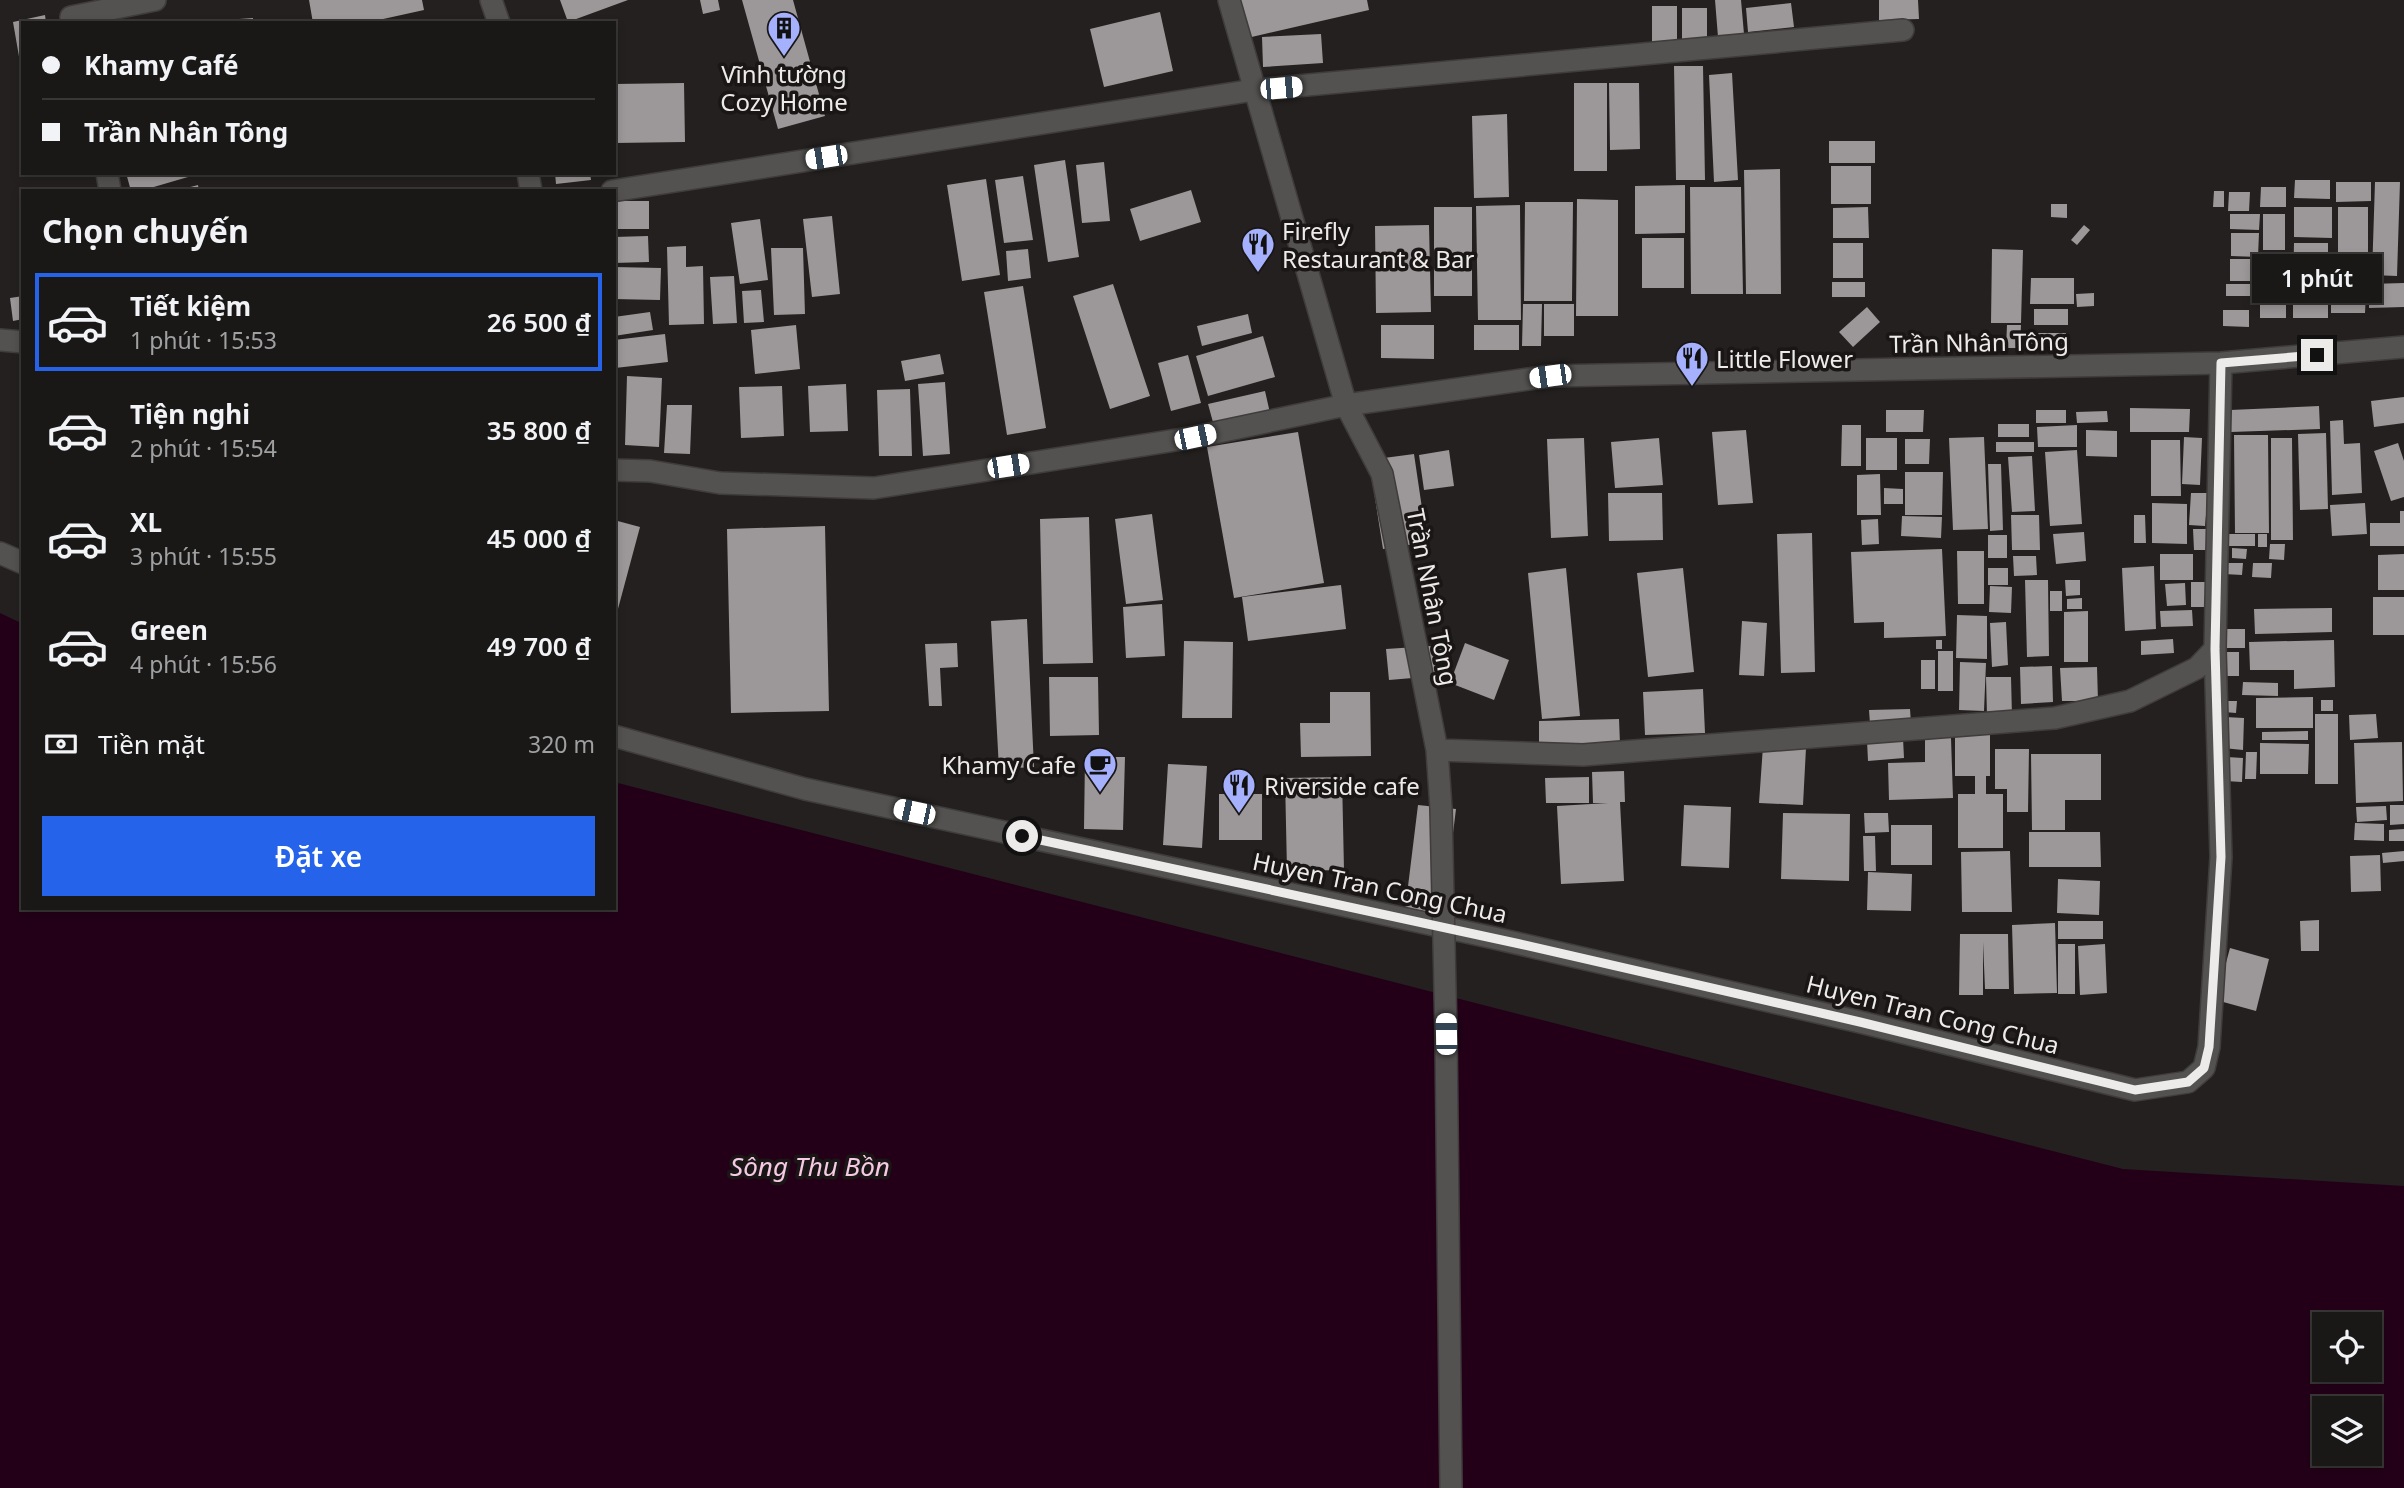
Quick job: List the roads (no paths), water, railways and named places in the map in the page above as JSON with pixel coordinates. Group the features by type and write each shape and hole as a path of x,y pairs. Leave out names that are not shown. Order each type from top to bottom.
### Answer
{"street":[{"path":"70,13 155,0"},
{"path":"491,0 498,21"},
{"name":"Trần Nhân Tông","path":"1229,0 1346,405 1382,474 1437,750 1441,808 1451,1488"},
{"path":"616,190 1254,90 1903,30"},
{"path":"0,340 21,342"},
{"name":"Trần Nhân Tông","path":"1346,405 1550,376 2221,363 2404,347"},
{"path":"1437,750 1583,755 2055,719 2130,701 2197,668 2215,649 2221,363"},
{"path":"616,470 650,471 720,483 874,488 1195,437 1346,405"},
{"path":"0,553 21,562"},
{"name":"Huyen Tran Cong Chua","path":"616,737 805,789 1494,938 1860,1022 2135,1090 2188,1082 2204,1068 2209,1047 2221,857 2215,649"}],"water":[{"name":"Sông Thu Bồn","path":"0,613 21,623 21,910 616,910 616,783 2123,1169 2404,1186 2404,1488 0,1488"}],"place":[{"name":"Vĩnh tường Cozy Home","path":"784,58"},
{"name":"Firefly Restaurant & Bar","path":"1258,274"},
{"name":"Little Flower","path":"1692,388"},
{"name":"Khamy Cafe","path":"1100,794"},
{"name":"Riverside cafe","path":"1239,815"}]}
